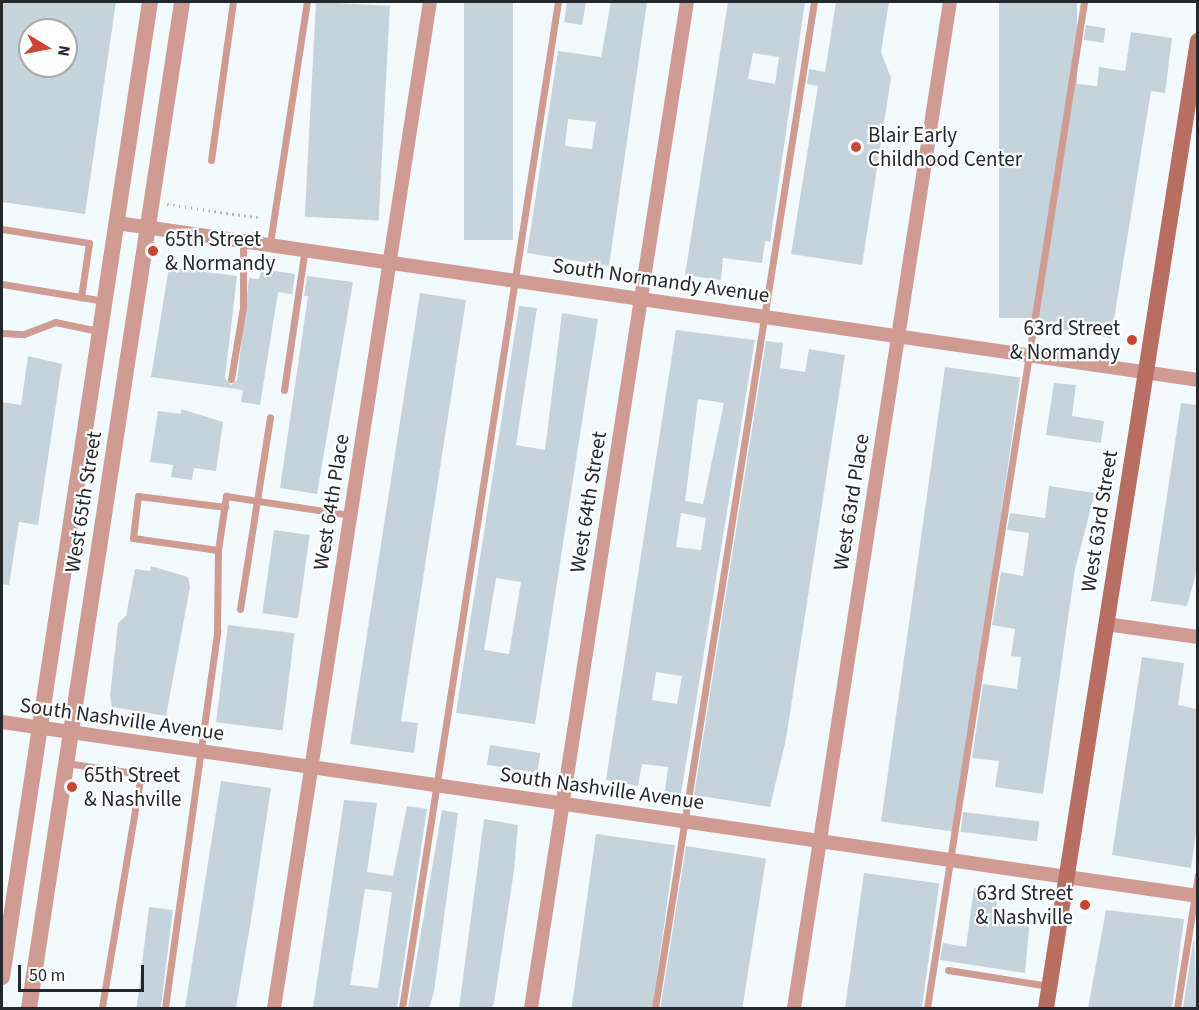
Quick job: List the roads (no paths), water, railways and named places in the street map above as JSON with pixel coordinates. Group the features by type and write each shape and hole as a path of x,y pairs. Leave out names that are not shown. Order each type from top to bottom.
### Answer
{"main road":[{"name":"West 63rd Street","path":"1046,1008 1145,372 1191,120 1197,41"}],"street":[{"name":"West 65th Street","path":"2,977 150,2"},
{"name":"West 65th Street","path":"29,1008 182,2"},
{"name":"West 64th Place","path":"274,1008 430,2"},
{"name":"West 64th Street","path":"531,1008 687,2"},
{"name":"West 63rd Place","path":"794,1008 950,2"},
{"name":"South Normandy Avenue","path":"117,223 305,248 1197,380"},
{"path":"1106,624 1197,637"},
{"name":"South Nashville Avenue","path":"2,722 1196,896"}],"lane":[{"path":"211,160 233,2"},
{"path":"270,243 307,2"},
{"path":"402,1008 558,2"},
{"path":"656,1008 814,2"},
{"path":"927,1008 1084,2"},
{"path":"2,229 89,243 81,297"},
{"path":"231,380 244,296 243,240"},
{"path":"284,390 305,248"},
{"path":"2,284 105,301"},
{"path":"2,333 24,334 55,322 101,331"},
{"path":"240,609 270,417"},
{"path":"218,550 133,538 138,496 225,507"},
{"path":"165,1008 217,631 218,550 226,496 350,515"},
{"path":"66,763 141,774 102,1008"},
{"path":"1177,1008 1196,896 1197,875"},
{"path":"948,970 1049,986"}],"place":[{"name":"Blair Early Childhood Center","path":"856,147"},
{"name":"65th Street & Normandy","path":"153,251"},
{"name":"63rd Street & Normandy","path":"1132,340"},
{"name":"65th Street & Nashville","path":"72,787"},
{"name":"63rd Street & Nashville","path":"1085,905"}]}
